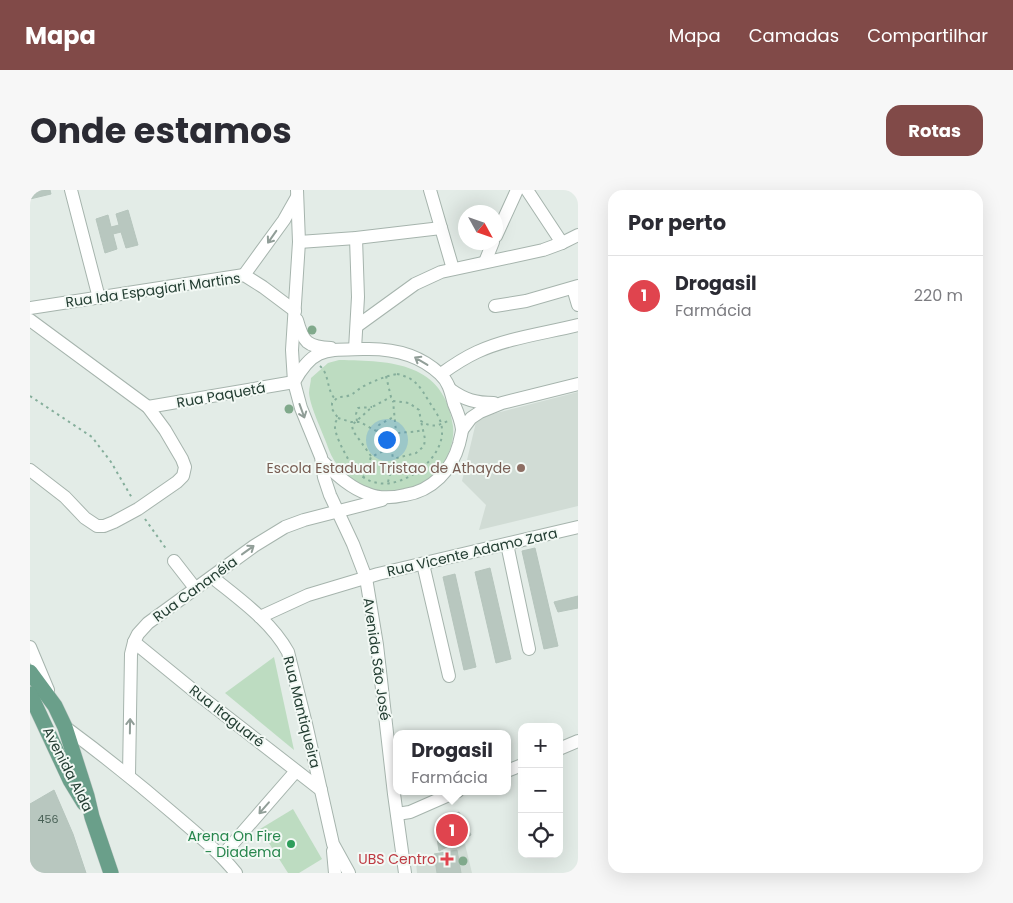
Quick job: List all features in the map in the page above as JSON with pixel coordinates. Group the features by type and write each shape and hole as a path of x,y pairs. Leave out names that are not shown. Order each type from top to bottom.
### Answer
{"main road":[{"name":"Avenida Alda","path":"30,672 55,706 65,727 111,873"},
{"name":"Avenida Alda","path":"31,696 70,780 92,817"},
{"path":"31,696 65,727"}],"street":[{"path":"71,190 98,298"},
{"path":"430,190 453,269"},
{"path":"503,217 517,190"},
{"path":"527,190 562,244"},
{"path":"297,193 299,242 292,350 294,382 301,408 322,461 343,481 356,489 368,495 387,499"},
{"path":"244,275 280,226 297,193"},
{"path":"299,242 356,238 441,228"},
{"path":"357,326 415,284 453,269 543,250 562,244 578,235"},
{"path":"355,349 358,297 356,238"},
{"path":"485,262 490,250"},
{"name":"Rua Ida Espagiari Martins","path":"30,308 244,275 295,311"},
{"path":"496,306 526,302 576,287 578,305"},
{"path":"295,311 302,336 314,347 403,352 425,363 441,374 451,390 462,430"},
{"path":"30,320 148,408 165,430 182,459 184,472 177,482 138,509 114,522 104,526 97,526 65,497 30,470"},
{"path":"441,374 461,360 500,344 578,325"},
{"path":"294,382 302,367 312,357 324,352 341,349"},
{"name":"Rua Paquetá","path":"148,408 294,382"},
{"path":"462,430 471,418 502,403 578,384"},
{"path":"451,390 461,397 476,403 502,403"},
{"name":"Rua Cananéia","path":"129,775 131,654 138,634 148,623 254,546 285,528 336,510 410,494 428,487 441,477 451,465 457,452 462,430"},
{"name":"Avenida São José","path":"322,461 324,477 336,510 353,544 366,578 378,646 393,779"},
{"name":"Rua Vicente Adamo Zara","path":"260,616 308,595 366,578 578,527"},
{"path":"507,544 529,649"},
{"path":"174,561 195,588"},
{"path":"423,564 449,676"},
{"name":"Rua Mantiqueira","path":"212,577 260,616 282,641 288,652 308,728 333,844 349,873"},
{"name":"Rua Itaguaré","path":"134,642 321,790"},
{"path":"30,647 55,706"},
{"path":"65,727 129,775 222,856 236,873"},
{"path":"563,747 578,741"},
{"path":"222,856 296,770"},
{"name":"Avenida São José","path":"395,795 405,873"},
{"path":"397,814 410,812 449,795"},
{"path":"333,844 335,873"}],"path":[{"path":"312,357 324,370 327,376 329,392 335,400"},
{"path":"338,418 335,425 337,435 352,466 363,477 378,483 398,481 417,471 434,457 440,448 441,425 425,396 410,377 397,374 386,376 364,386 349,397 338,397 332,403 332,409 338,418 350,422 357,421 387,436 396,432 416,432 422,430"},
{"path":"386,376 395,416 396,432 392,446 393,464"},
{"path":"30,396 92,437 111,462 138,509 174,561"},
{"path":"357,421 356,414 358,408 372,406 391,397"},
{"path":"388,482 393,464 397,458 416,453 424,446 419,410 409,403 393,401"},
{"path":"371,457 353,431 352,426 372,406"},
{"path":"377,432 379,425 395,416"},
{"path":"421,421 428,426 441,425 446,422"},
{"path":"382,451 387,436"},
{"path":"366,470 371,457 392,446"}],"shaded area":[{"name":"Escola Estadual Tristao de Athayde","path":"578,392 578,506 479,530 486,505 462,481 477,418"},
{"name":"UBS Centro","path":"465,844 472,873 417,873 416,863"}],"green space":[{"path":"339,360 396,364 412,369 427,377 439,389 448,405 453,426 453,438 443,464 435,474 421,484 406,490 391,492 361,485 348,477 337,465 329,450 309,393 311,378 328,363"},
{"path":"274,657 294,750 225,693"},
{"name":"Arena On Fire - Diadema","path":"293,809 322,859 299,873 288,873 260,829"}],"building":[{"path":"30,190 50,190 51,194 30,199"},
{"path":"128,210 138,245 126,248 121,232 113,234 117,249 105,253 96,219 108,215 111,227 119,225 116,214"},
{"path":"535,548 558,646 544,649 522,551"},
{"path":"490,568 511,659 496,663 475,572"},
{"path":"455,574 476,667 464,670 443,577"},
{"path":"578,596 578,608 558,612 554,602"},
{"path":"54,790 73,834 86,873 30,873 30,804"},
{"path":"459,812 471,835 439,851 435,825"},
{"path":"457,850 461,873 437,873 434,854"}],"place":[{"name":"Escola Estadual Tristao de Athayde","path":"521,468"},
{"name":"Drogasil","path":"452,830"},
{"name":"Arena On Fire - Diadema","path":"291,844"},
{"name":"UBS Centro","path":"447,859"}]}
